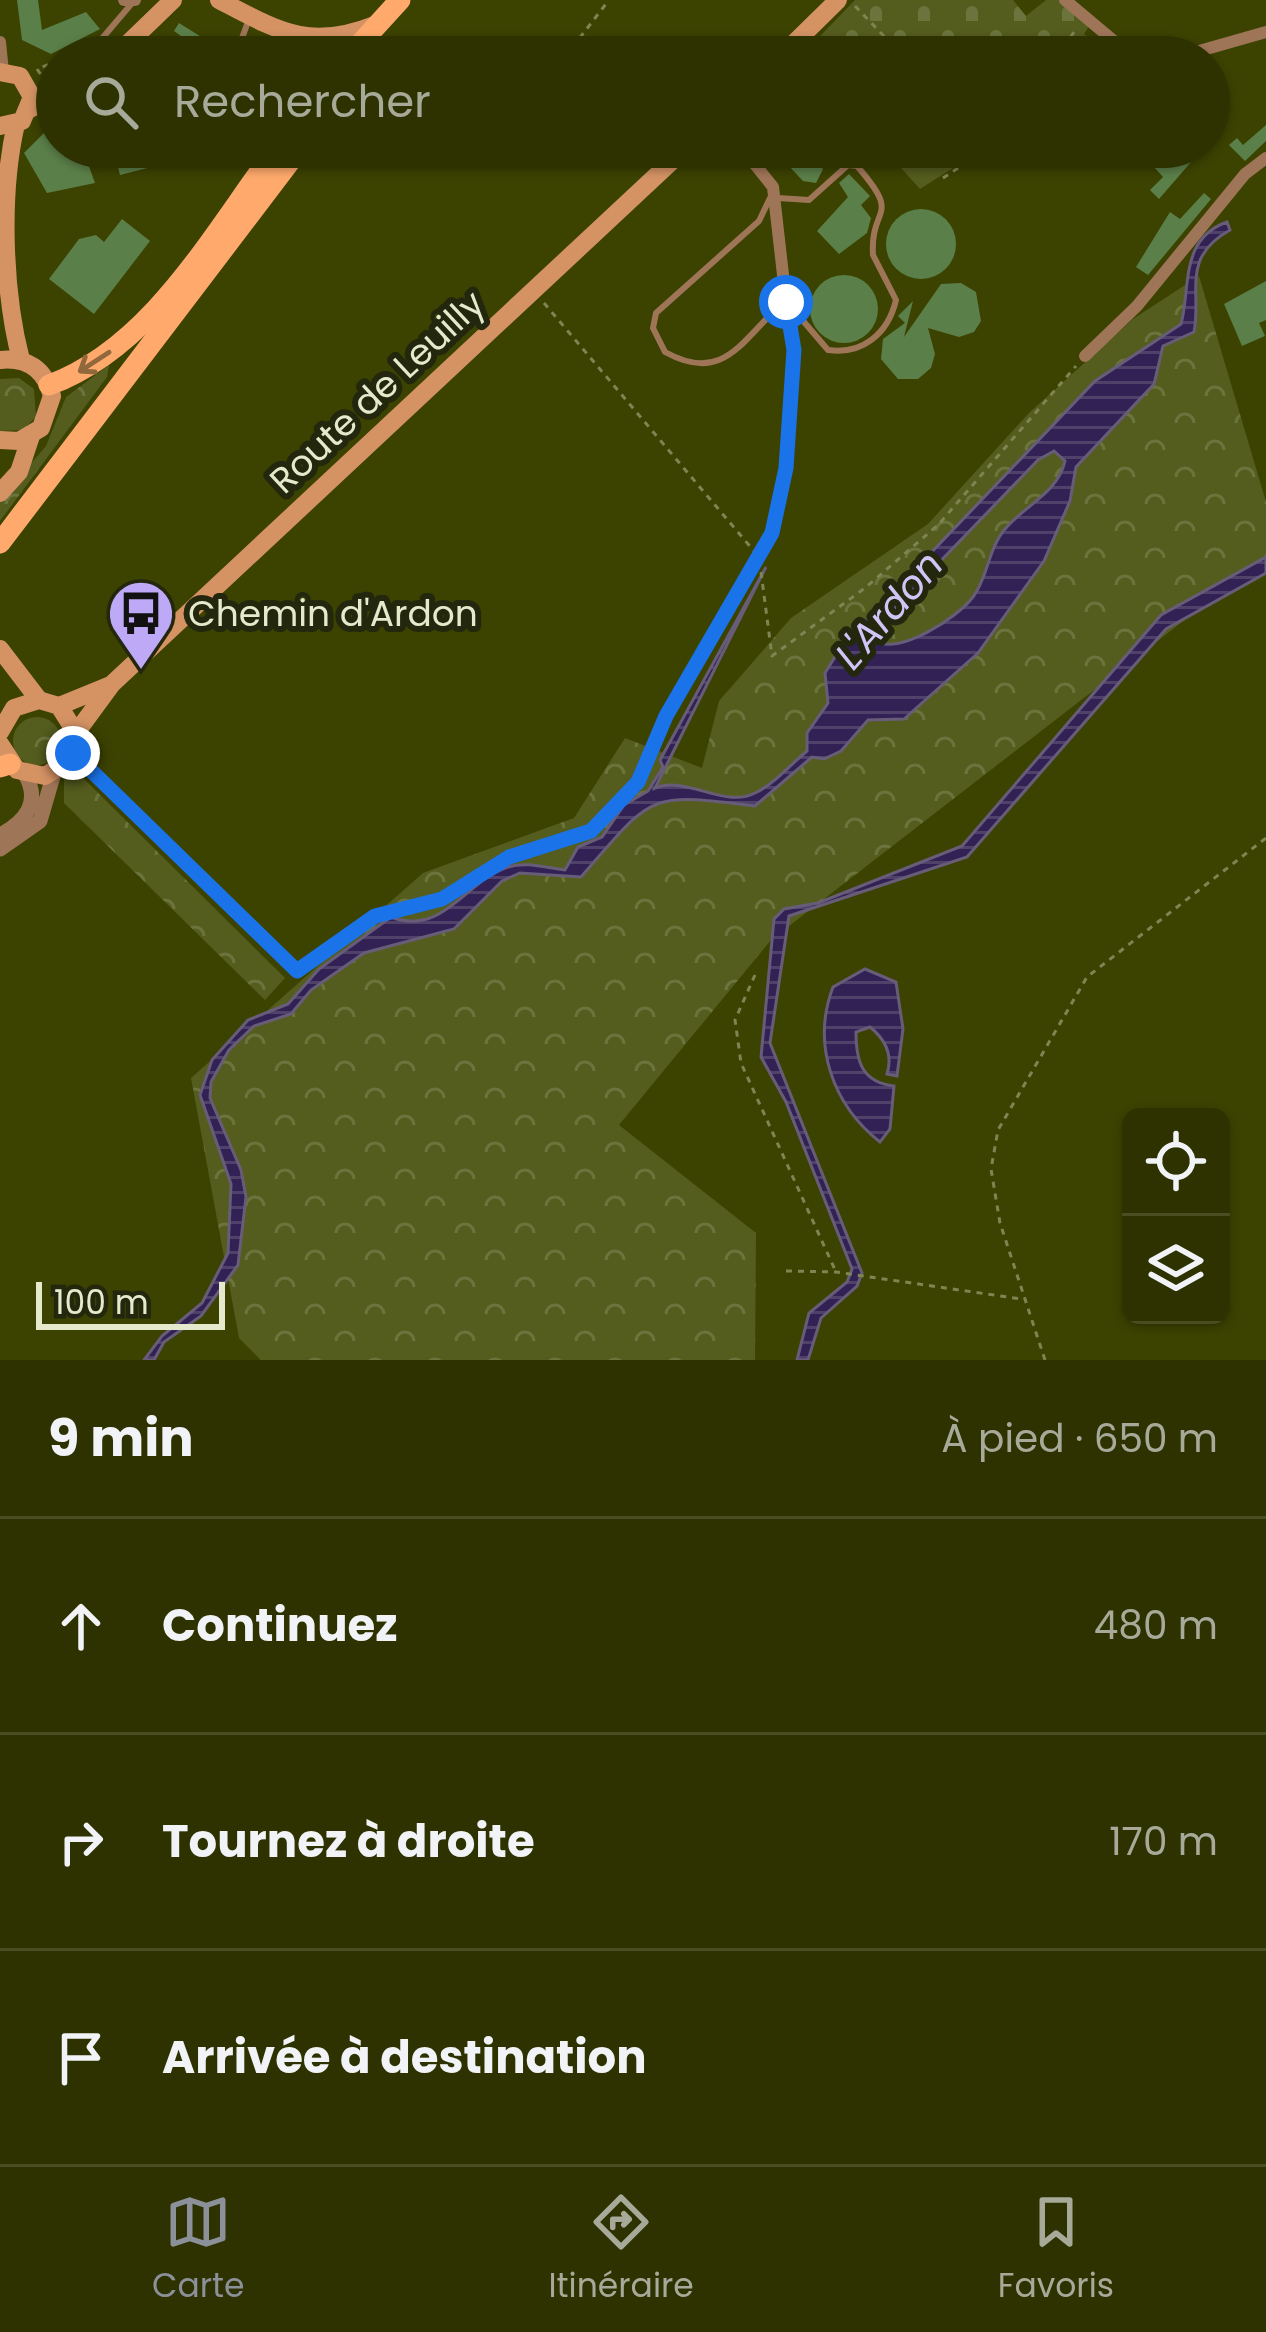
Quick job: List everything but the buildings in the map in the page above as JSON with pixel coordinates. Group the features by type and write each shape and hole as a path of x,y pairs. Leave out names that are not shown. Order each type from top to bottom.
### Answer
{"main road":[{"path":"136,36 173,0"},
{"path":"219,0 299,36"},
{"path":"367,36 400,0"},
{"path":"385,36 412,0"},
{"path":"801,36 838,0"},
{"path":"347,36 380,22"},
{"path":"2,72 36,85"},
{"path":"21,360 13,320 6,208 8,125 36,103"},
{"path":"49,385 79,373 136,331 262,168"},
{"path":"0,543 285,168"},
{"name":"Route de Leuilly","path":"112,684 665,168"},
{"path":"0,360 21,360 38,369 49,385 51,408 32,436 20,472 0,493"},
{"path":"0,440 32,436"},
{"path":"0,650 39,700"},
{"path":"0,662 14,708"},
{"path":"0,732 14,708 39,700 59,706 112,684"},
{"path":"9,762 54,772 112,684"},
{"path":"59,706 74,743"}],"street":[{"path":"1065,0 1109,36"},
{"path":"1230,42 1266,32"},
{"path":"0,42 2,72"},
{"path":"1085,356 1137,306 1244,174 1266,158"},
{"path":"756,168 774,192 786,302"},
{"path":"0,835 29,812 34,799 9,762"},
{"path":"0,849 40,821 54,772"}],"lane":[{"path":"104,36 131,1"},
{"path":"243,36 250,16"},
{"path":"842,168 809,200 774,192 759,221 656,313 657,342 679,360 705,363 725,357 746,347 770,314 786,302 828,350 861,349 874,338 896,300 873,255 884,202 858,168"}],"path":[{"path":"581,36 609,0"},
{"path":"850,0 884,36"},
{"path":"1072,36 1078,26 1088,32 1097,26"},
{"path":"944,178 959,168"},
{"path":"534,291 759,557 772,656 865,588 938,524 1085,356"},
{"path":"74,743 297,971 375,916 442,899 509,857 591,831 638,782 666,716 772,533 786,468 794,350 786,302"},
{"path":"1045,1360 1022,1300 991,1169 1006,1114 1087,977 1266,838"},
{"path":"755,975 735,1020 740,1063 836,1272"},
{"path":"786,1271 836,1272 864,1280 1022,1300"}],"green space":[{"path":"855,0 1013,0 1026,16 1046,0 1059,0 1089,26 1087,36 820,36"},
{"path":"901,168 953,168 920,189"},
{"path":"1199,276 1266,502 1266,557 771,940 619,1125 756,1233 755,1360 261,1360 239,1338 191,1078 423,873 574,818 625,738 702,768 719,701 791,618 928,524 1029,413 1133,319"},
{"path":"109,365 107,377 0,521 0,499 46,446 66,397"},
{"path":"19,378 34,389 36,417 23,430 0,431 0,379"},
{"path":"37,717 54,724 61,741 54,758 37,765 20,758 13,741 20,724"},
{"path":"74,769 285,978 265,1000 64,803 64,780"}],"water":[{"name":"L'Ardon","path":"1227,222 1230,230 1214,241 1199,264 1194,332 1163,346 1154,384 1076,467 1070,501 1044,561 978,653 904,719 868,720 841,751 824,759 812,757 755,806 692,800 654,806 623,829 581,877 520,873 502,881 454,929 364,953 311,990 291,1014 254,1026 229,1050 211,1082 210,1098 241,1170 246,1197 238,1265 201,1316 164,1342 154,1360 144,1360 162,1336 202,1303 228,1253 231,1184 200,1095 212,1060 248,1020 288,1004 319,969 391,917 409,921 440,914 493,874 515,865 565,870 578,847 602,837 624,805 648,791 663,767 660,760 766,567 655,788 679,786 743,797 776,779 807,751 807,733 828,703 825,673 841,647 1095,381 1181,324 1194,252 1212,230","holes":["1054,451 1065,461 1055,482 999,537 978,589 965,605 913,639 875,641 876,628 1038,460"]},
{"path":"1266,557 1266,573 1166,629 967,857 789,916 770,1043 862,1273 857,1286 821,1318 808,1360 797,1360 809,1313 847,1282 852,1269 786,1102 761,1057 774,919 784,909 818,903 962,846 1161,615"},
{"path":"865,969 896,982 903,1029 897,1076 887,1074 888,1054 876,1032 870,1027 856,1032 863,1069 875,1080 894,1086 890,1129 880,1142 839,1092 824,1030 833,987"}],"place":[{"name":"Chemin d'Ardon","path":"141,672"}],"route":[{"path":"73,753 297,971 375,916 442,899 509,857 591,831 638,782 666,716 719,632 772,533 786,468 794,350 786,302"}]}
